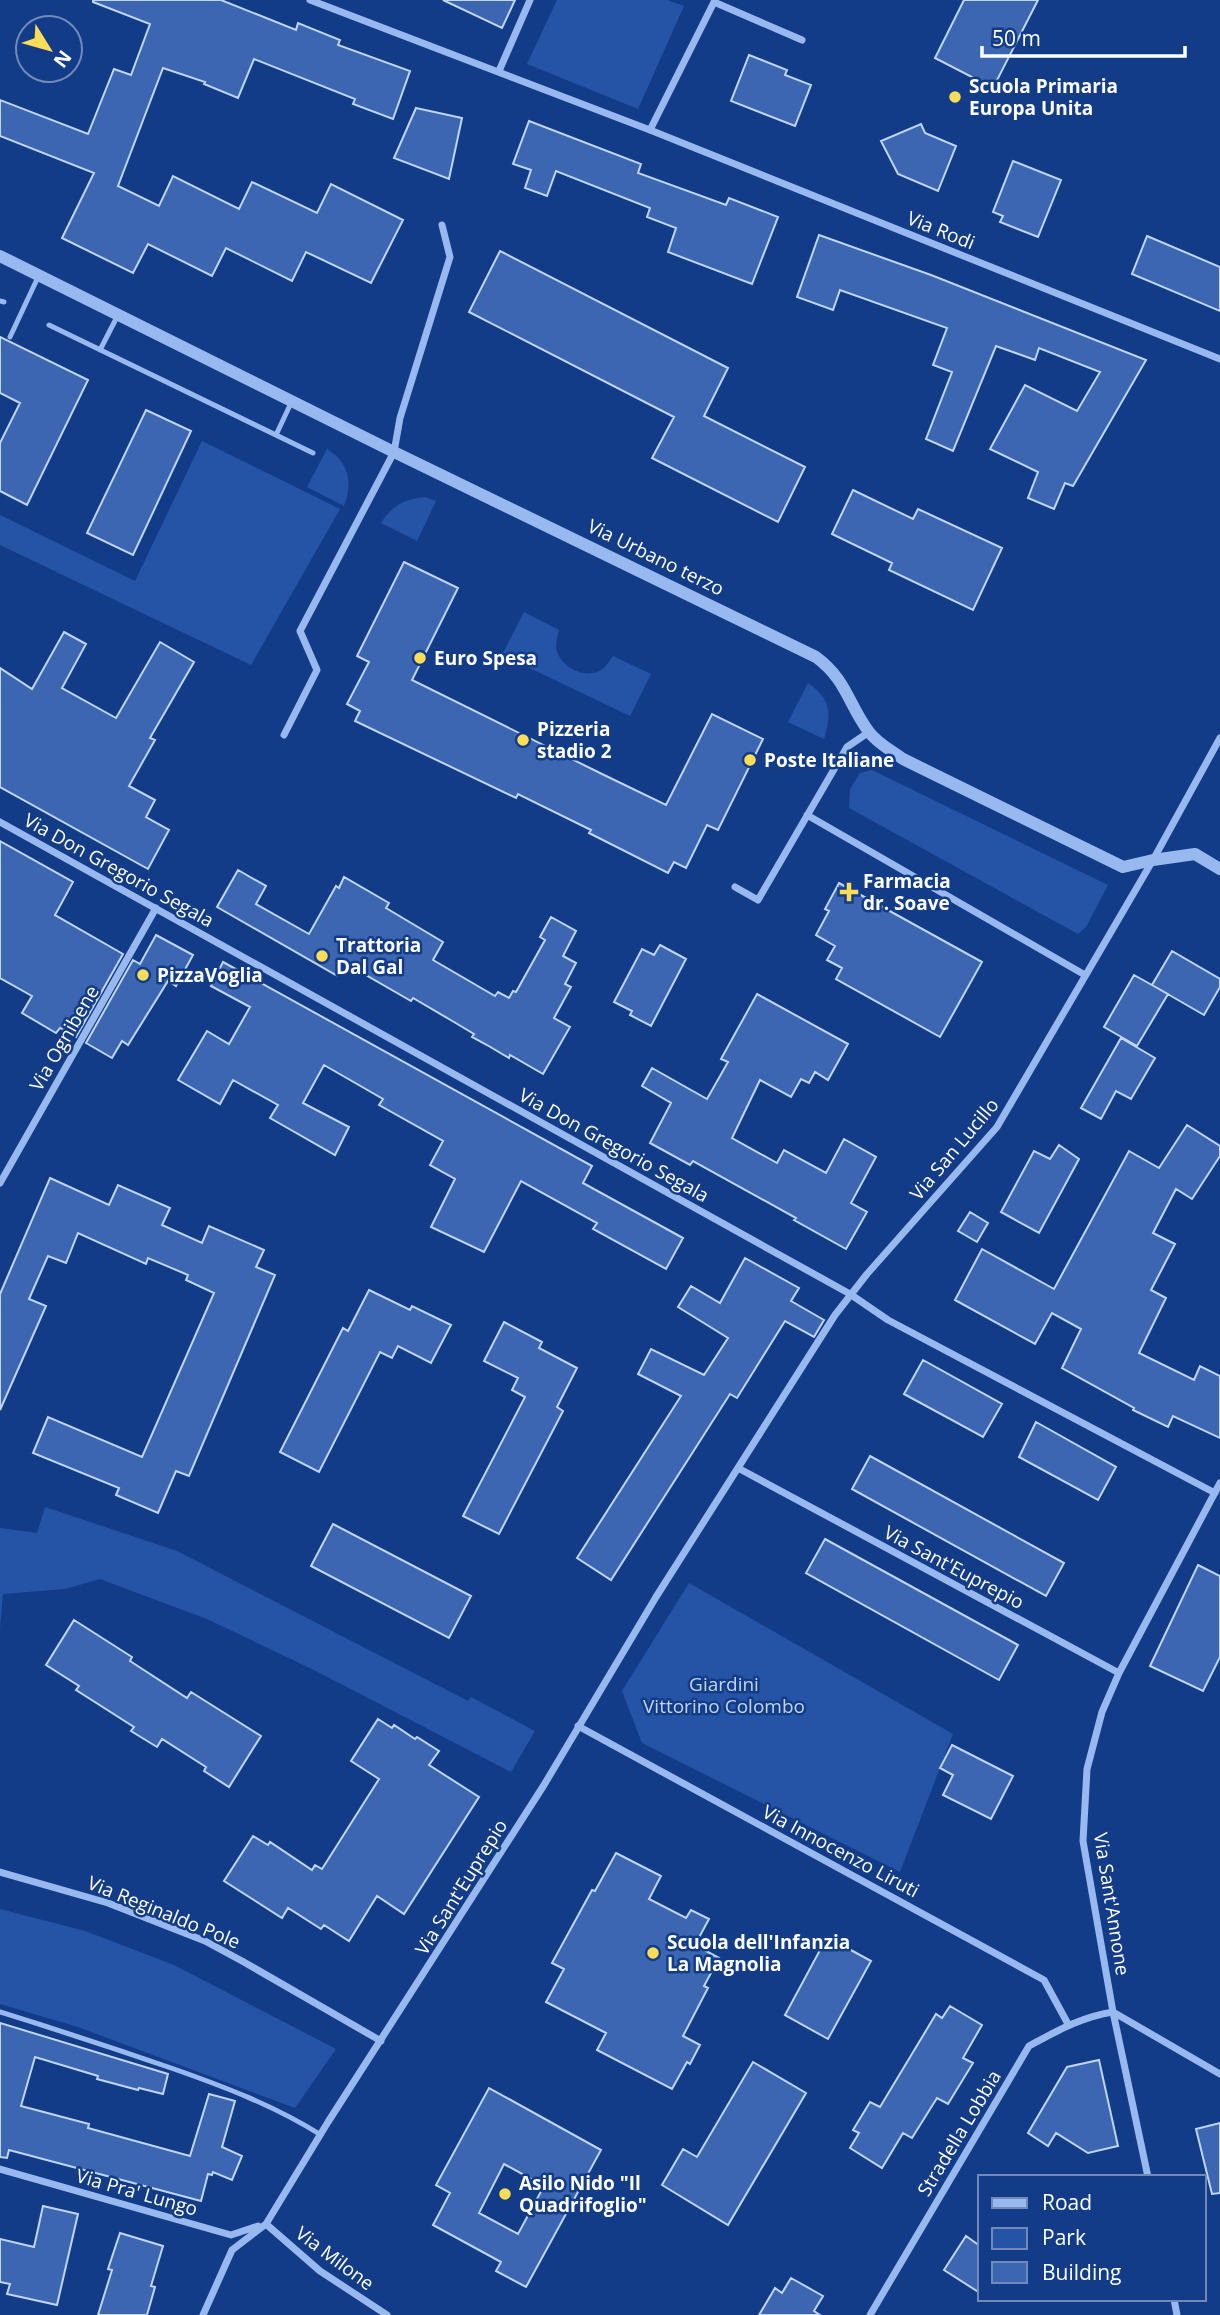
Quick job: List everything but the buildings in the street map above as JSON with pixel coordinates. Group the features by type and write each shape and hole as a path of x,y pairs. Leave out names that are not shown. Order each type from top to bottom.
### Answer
{"street":[{"name":"Via Rodi","path":"310,0 650,130 1220,359"},
{"path":"499,71 530,0"},
{"path":"650,130 714,2 802,40"},
{"path":"285,735 317,670 300,631 394,452 400,418 450,257 442,225"},
{"name":"Via Urbano terzo","path":"0,256 394,452 816,657 844,684 869,732 903,759 1123,867 1195,854 1220,869"},
{"path":"735,887 758,900 847,747 869,732"},
{"name":"Via San Lucillo","path":"850,1294 997,1127 1153,860 1220,737"},
{"path":"807,815 1085,975"},
{"name":"Via Don Gregorio Segala","path":"0,822 850,1294 888,1320 1215,1493"},
{"name":"Via Ognibene","path":"0,1183 3,1171 156,908"},
{"name":"Via Sant'Euprepio","path":"203,2315 232,2250 266,2224 544,1785 656,1597 850,1294"},
{"name":"Via Sant'Euprepio","path":"738,1468 1119,1673"},
{"name":"Via Sant'Annone","path":"1148,2175 1113,2012 1083,1841 1087,1769 1102,1712 1119,1673 1220,1483"},
{"name":"Via Innocenzo Liruti","path":"578,1726 1044,1980 1068,2024"},
{"name":"Via Reginaldo Pole","path":"0,1872 108,1903 205,1941 381,2041"},
{"path":"1113,2012 1220,2074"},
{"name":"Stradella Lobbia","path":"870,2315 1029,2046 1068,2024 1095,2014 1113,2012"},
{"name":"Via Pra' Lungo","path":"0,2169 230,2235 266,2224"},
{"name":"Via Milone","path":"266,2224 320,2271 387,2315"}],"lane":[{"path":"10,337 39,275"},
{"path":"100,350 118,315"},
{"path":"49,325 313,453"},
{"path":"276,435 292,401"},
{"path":"0,2012 99,2042 204,2080 284,2112 320,2135"}],"green space":[{"path":"557,0 667,0 684,6 638,109 527,64"},
{"path":"202,441 340,509 251,665 0,545 0,515 135,581"},
{"path":"327,449 340,460 347,474 348,489 344,506 307,487"},
{"path":"425,497 436,501 417,541 381,523 399,504"},
{"path":"524,612 559,630 556,645 560,658 575,670 587,673 600,671 613,656 651,674 630,716 502,655"},
{"path":"808,683 821,695 828,707 824,739 788,722"},
{"path":"872,770 1108,885 1086,927 1078,934 849,808 850,789 860,773"},
{"path":"45,1507 177,1551 468,1701 471,1697 535,1731 511,1772 312,1669 207,1619 100,1579 65,1589 3,1594 0,1628 0,1528 37,1533"},
{"name":"Giardini Vittorino Colombo","path":"689,1583 953,1734 900,1872 642,1743 622,1691"},
{"path":"0,1909 85,1931 174,1965 336,2049 295,2108 78,2027 0,2004"}],"place":[{"name":"Scuola Primaria Europa Unita","path":"955,97"},
{"name":"Euro Spesa","path":"420,658"},
{"name":"Pizzeria stadio 2","path":"523,740"},
{"name":"Poste Italiane","path":"750,760"},
{"name":"Farmacia dr. Soave","path":"849,892"},
{"name":"Trattoria Dal Gal","path":"322,956"},
{"name":"PizzaVoglia","path":"143,975"},
{"name":"Scuola dell'Infanzia La Magnolia","path":"653,1953"},
{"name":"Asilo Nido \"Il Quadrifoglio\"","path":"505,2194"}]}
